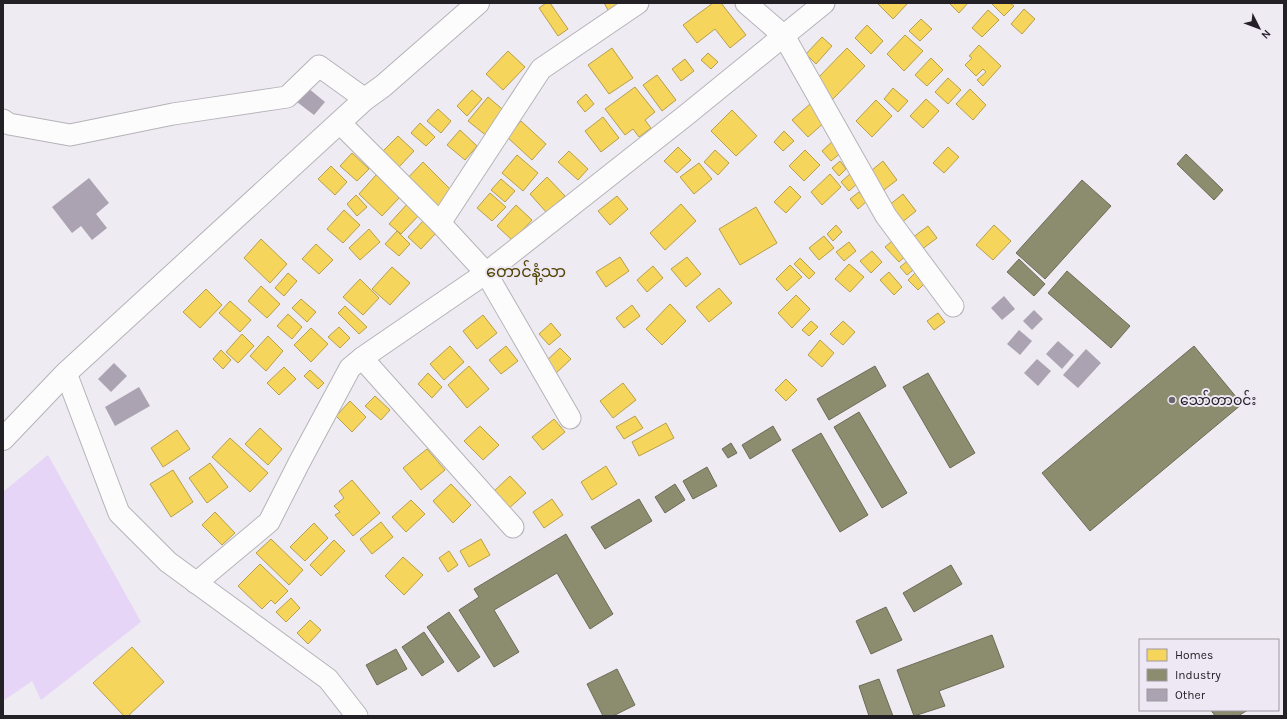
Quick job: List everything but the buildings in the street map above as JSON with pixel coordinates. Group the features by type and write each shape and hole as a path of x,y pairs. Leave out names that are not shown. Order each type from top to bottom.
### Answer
{"main road":[{"path":"3,439 66,373 365,99 383,86 478,3"}],"street":[{"path":"440,223 541,69 638,3"},
{"path":"746,3 784,36 886,216 953,306"},
{"path":"196,583 269,522 350,368 362,358 486,273 685,116 824,3"},
{"path":"3,120 9,124 70,135 173,114 287,97 318,66 365,99"},
{"path":"340,123 440,223 486,273 570,418"},
{"path":"362,358 513,527"},
{"path":"66,373 119,513 168,562 328,679 357,716"}],"shaded area":[{"path":"48,455 141,622 41,700 32,681 3,701 3,492"}],"place":[{"name":"သော်တာဝင်း","path":"1172,400"}],"district":[{"name":"တောင်နံ့သာ","path":"526,271"}]}
